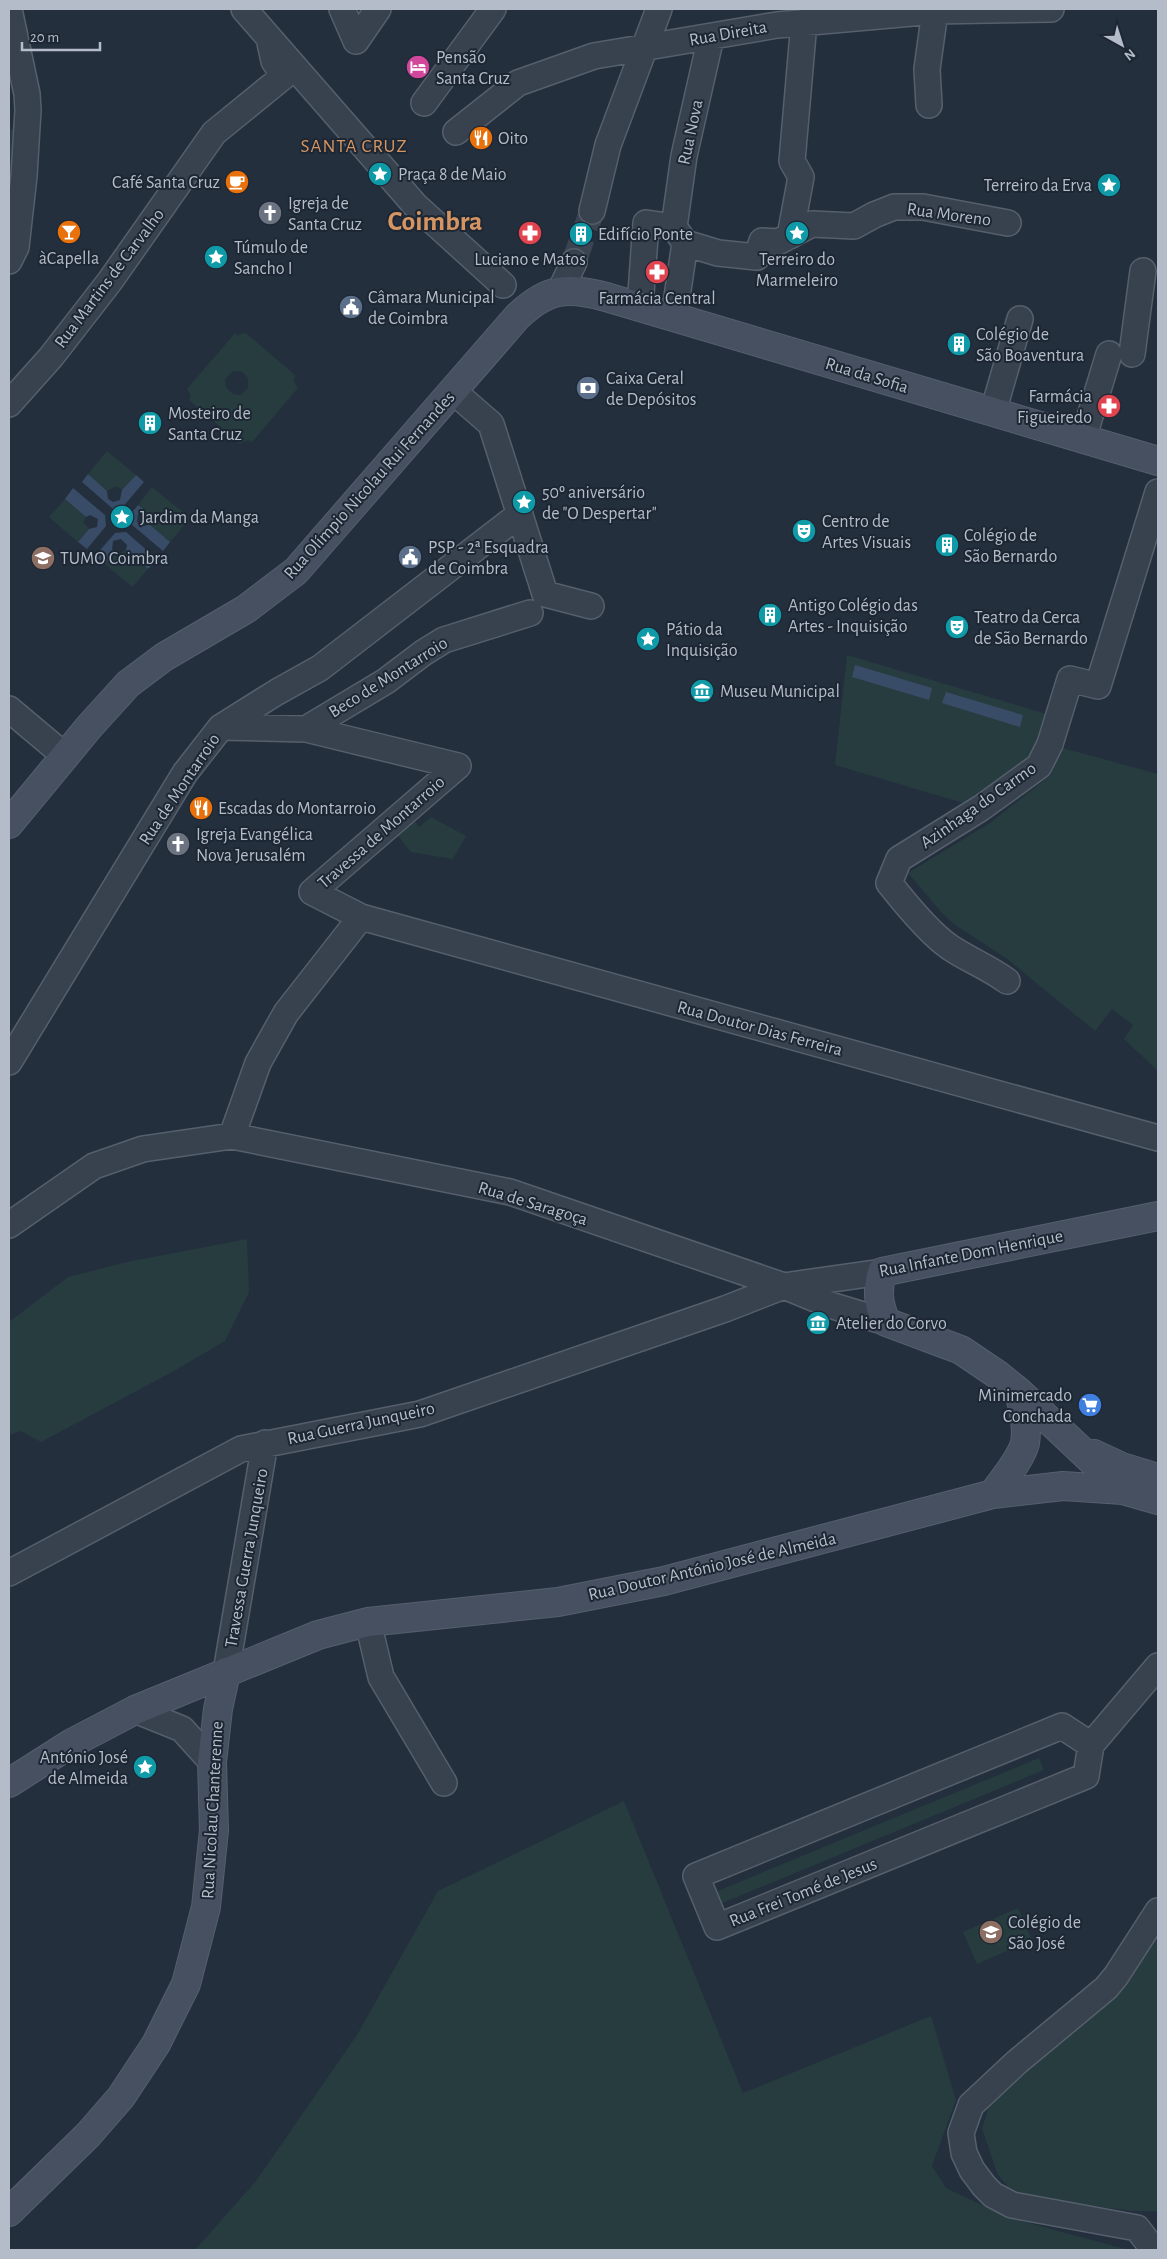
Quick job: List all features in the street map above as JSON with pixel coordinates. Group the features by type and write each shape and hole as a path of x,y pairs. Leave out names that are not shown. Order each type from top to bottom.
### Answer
{"street":[{"path":"9,9 27,94 28,110 24,176 16,247 9,260"},
{"path":"244,9 415,205 503,285"},
{"path":"342,9 356,41 378,9"},
{"path":"424,103 493,9"},
{"path":"592,211 608,145 659,9"},
{"name":"Rua Direita","path":"456,132 518,83 594,56 711,37 777,17 804,22 969,10 1041,10"},
{"path":"929,105 927,69 935,12"},
{"path":"784,239 801,177 792,161 804,22"},
{"name":"Rua Nova","path":"674,317 684,156 711,37"},
{"name":"Rua Martins de Carvalho","path":"9,404 51,357 110,281 214,133 284,76 274,61 269,38"},
{"name":"Rua Moreno","path":"679,235 718,253 757,257 762,240 784,239 812,224 854,226 874,214 894,207 923,207 1008,223"},
{"path":"640,307 646,223 679,235"},
{"path":"568,291 574,262"},
{"path":"1084,439 1120,354 1143,271"},
{"name":"Rua da Sofia","path":"568,291 596,294 1158,461"},
{"name":"Rua Olímpio Nicolau Rui Fernandes","path":"9,824 128,684 164,658 246,610 296,571 526,309 542,296 568,291"},
{"path":"993,412 1020,318"},
{"path":"453,391 491,424 520,514 537,604 591,606"},
{"name":"Azinhaga do Carmo","path":"1007,982 996,972 949,947 908,907 889,883 899,859 981,808 1039,766 1050,744 1070,679 1098,686 1158,492"},
{"name":"Rua de Montarroio","path":"9,1062 185,774 221,726 320,668 520,514"},
{"name":"Beco de Montarroio","path":"306,729 386,681 444,640 537,604"},
{"path":"9,709 66,756"},
{"name":"Travessa de Montarroio","path":"221,726 306,729 458,766 312,892 361,918"},
{"path":"232,1136 258,1063 286,1013 361,918"},
{"name":"Rua Doutor Dias Ferreira","path":"361,918 1158,1138"},
{"name":"Rua de Saragoça","path":"9,1225 94,1166 143,1149 232,1136 510,1192 784,1286 830,1305 886,1322 961,1350 1019,1392 1123,1490"},
{"name":"Rua Infante Dom Henrique","path":"784,1286 882,1272 1158,1216"},
{"path":"882,1272 878,1289 879,1306 886,1322"},
{"name":"Rua Guerra Junqueiro","path":"9,1573 241,1449 420,1414 725,1310 784,1286"},
{"path":"993,1494 1025,1444 1025,1419 1019,1392"},
{"name":"Travessa Guerra Junqueiro","path":"226,1672 266,1443"},
{"path":"1077,1446 1122,1467 1158,1478"},
{"name":"Rua Doutor António José de Almeida","path":"9,1783 72,1743 135,1710 318,1635 368,1622 558,1602 664,1581 993,1494 1063,1486 1123,1490 1158,1500"},
{"path":"368,1622 381,1677 444,1783"},
{"path":"1091,1745 1158,1666"},
{"name":"Rua Nicolau Chanterenne","path":"9,2212 88,2135 121,2097 156,2044 186,1984 206,1907 214,1830 212,1762 218,1709 226,1672"},
{"path":"135,1710 182,1729 212,1762"},
{"name":"Rua Frei Tomé de Jesus","path":"1062,1726 1091,1745 1086,1776 717,1927 696,1876 1062,1726"},
{"path":"1154,2250 1147,2225 1012,2205 993,2195 972,2170 964,2153 961,2133 971,2106 1017,2062 1106,1988 1116,1976 1158,1911"}],"green space":[{"path":"21,128 15,184 9,184 9,129"},
{"path":"235,333 238,335 246,333 296,376 293,380 298,388 252,442 248,440 240,444 189,400 191,396 187,389","holes":["233,371 241,371 248,378 248,387 241,395 233,394 226,387 225,379"]},
{"path":"107,451 136,475 122,490 116,486 107,491 88,474"},
{"path":"152,487 190,518 170,542 149,524 150,514 138,505"},
{"path":"65,499 86,517 83,522 89,529 78,542 49,517"},
{"path":"126,550 148,569 132,587 105,564 115,552 120,553"},
{"path":"847,655 1050,715 1034,751 1021,766 963,803 835,765"},
{"path":"1063,748 1158,774 1158,1071 1124,1039 1133,1025 1112,1009 1095,1031 1006,958 955,925 942,913 908,873 990,823 1051,775"},
{"path":"431,817 466,836 453,859 411,852 397,835 414,820 419,827"},
{"path":"247,1239 249,1292 225,1341 172,1372 41,1442 21,1431 9,1435 9,1322 68,1277 127,1262"},
{"path":"1039,1758 1044,1770 720,1904 715,1892"},
{"path":"624,1801 743,2093 931,2016 956,2100 932,2166 946,2188 1007,2217 1129,2250 195,2250 256,2181 357,2035 438,1891"},
{"path":"1018,1908 1032,1940 977,1964 963,1932"},
{"path":"1158,1927 1158,2211 1132,2211 1016,2196 998,2175 982,2129 989,2106 1113,1995"}],"water":[{"path":"88,474 107,491 108,499 113,502 120,500 122,490 136,475 144,482 121,509 113,509 82,482"},
{"path":"73,488 105,515 106,526 87,549 78,542 89,529 97,527 98,519 90,515 86,517 65,499"},
{"path":"138,505 147,512 138,514 138,524 145,526 149,524 170,542 163,551 131,524 129,516"},
{"path":"126,532 157,559 148,569 126,550 127,545 121,539 113,541 112,549 115,552 105,564 95,556 115,533"},
{"path":"855,665 932,688 929,700 852,677"},
{"path":"946,692 1023,715 1020,727 942,703"}],"tunnel":[{"path":"574,262 592,211"}],"place":[{"name":"Pensão Santa Cruz","path":"418,67"},
{"name":"Oito","path":"481,138"},
{"name":"Praça 8 de Maio","path":"380,174"},
{"name":"Café Santa Cruz","path":"237,182"},
{"name":"Terreiro da Erva","path":"1109,185"},
{"name":"Igreja de Santa Cruz","path":"270,213"},
{"name":"àCapella","path":"69,232"},
{"name":"Luciano e Matos","path":"530,233"},
{"name":"Terreiro do Marmeleiro","path":"797,233"},
{"name":"Edifício Ponte","path":"581,234"},
{"name":"Túmulo de Sancho I","path":"216,257"},
{"name":"Farmácia Central","path":"657,272"},
{"name":"Câmara Municipal de Coimbra","path":"351,307"},
{"name":"Colégio de São Boaventura","path":"959,344"},
{"name":"Caixa Geral de Depósitos","path":"588,388"},
{"name":"Farmácia Figueiredo","path":"1109,406"},
{"name":"Mosteiro de Santa Cruz","path":"150,423"},
{"name":"50º aniversário de \"O Despertar\"","path":"524,502"},
{"name":"Jardim da Manga","path":"122,517"},
{"name":"Centro de Artes Visuais","path":"804,531"},
{"name":"Colégio de São Bernardo","path":"947,545"},
{"name":"PSP - 2ª Esquadra de Coimbra","path":"410,557"},
{"name":"TUMO Coimbra","path":"43,558"},
{"name":"Antigo Colégio das Artes - Inquisição","path":"770,615"},
{"name":"Teatro da Cerca de São Bernardo","path":"957,627"},
{"name":"Pátio da Inquisição","path":"648,639"},
{"name":"Museu Municipal","path":"702,691"},
{"name":"Escadas do Montarroio","path":"201,808"},
{"name":"Igreja Evangélica Nova Jerusalém","path":"178,844"},
{"name":"Atelier do Corvo","path":"818,1323"},
{"name":"Minimercado Conchada","path":"1090,1405"},
{"name":"António José de Almeida","path":"145,1767"},
{"name":"Colégio de São José","path":"991,1932"}],"district":[{"name":"SANTA CRUZ","path":"354,145"},
{"name":"Coimbra","path":"435,220"}]}
